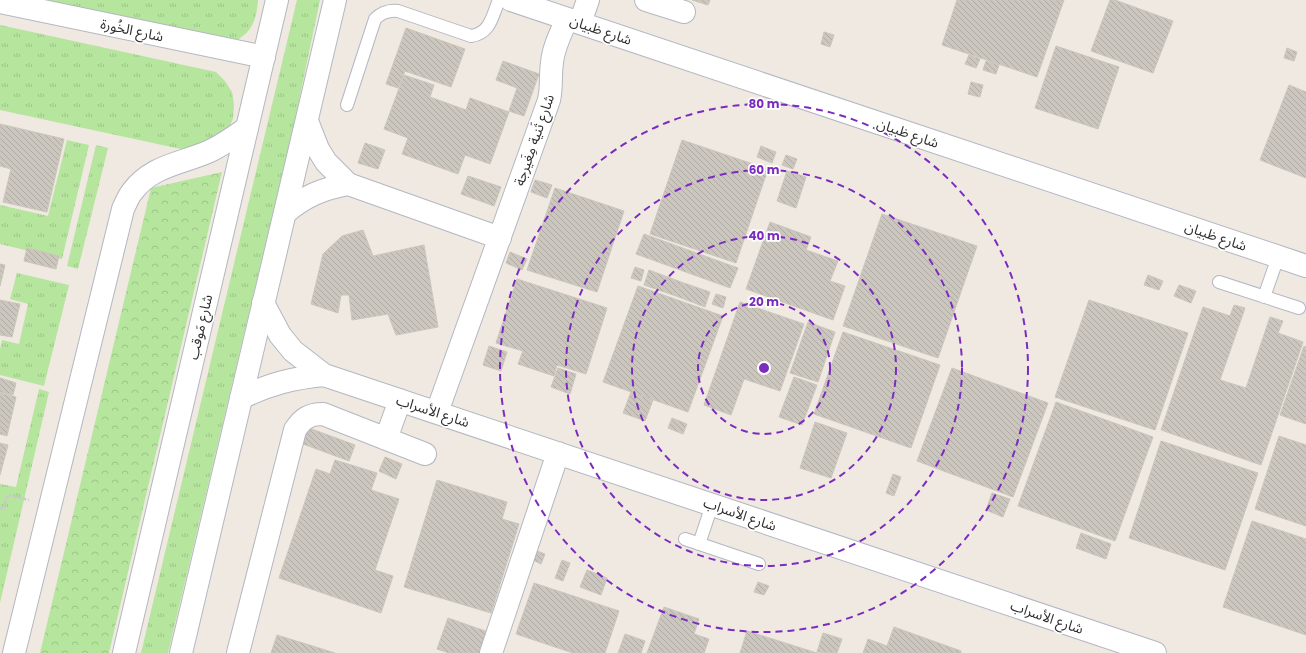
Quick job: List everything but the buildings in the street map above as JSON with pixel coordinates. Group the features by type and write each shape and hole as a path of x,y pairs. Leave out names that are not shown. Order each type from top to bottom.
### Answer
{"street":[{"name":"شارع مَوقب","path":"124,653 277,0"},
{"name":"شارع ظبيان","path":"511,0 1306,266"},
{"name":"شارع ثَنية مِغَيرجة","path":"437,412 549,100 553,55 573,21 588,0"},
{"path":"646,0 684,12"},
{"name":"شارع الخُورة","path":"0,2 264,57"},
{"path":"181,653 284,213 336,2"},
{"path":"307,121 318,149 326,162 348,184 500,238"},
{"path":"14,653 123,209 132,192 144,179 160,168 211,151 247,128"},
{"path":"284,213 320,190 348,184"},
{"name":"شارع الأسراب","path":"263,303 280,335 293,351 324,375 1155,653"},
{"name":"شارع الأسراب","path":"241,398 261,388 281,381 324,375"},
{"path":"386,439 400,400"},
{"path":"238,653 295,430 299,424 305,418 323,414 425,454"},
{"path":"491,653 558,453"}],"lane":[{"path":"347,105 375,19 380,15 385,12 398,11 471,36 478,35 488,27 499,0"},
{"path":"1264,296 1278,257"},
{"path":"1220,282 1299,308"},
{"path":"699,544 712,505"},
{"path":"685,539 759,564"}],"path":[{"path":"0,508 4,509 7,495 51,505"}],"green space":[{"path":"0,0 258,1 255,17 250,28 241,37 228,45"},
{"path":"297,0 320,0 294,124 168,653 141,653"},
{"path":"0,25 216,72 225,81 232,92 234,105 233,118 228,131 190,151 0,110"},
{"path":"67,140 89,145 62,259 0,244 0,205 48,216"},
{"path":"96,145 108,148 78,269 67,266"},
{"path":"222,172 109,653 40,653 151,188"},
{"path":"17,273 69,285 44,386 0,375 0,349 2,340 19,344 28,304 10,299"},
{"path":"39,389 49,392 0,603 0,484 16,487"}]}
